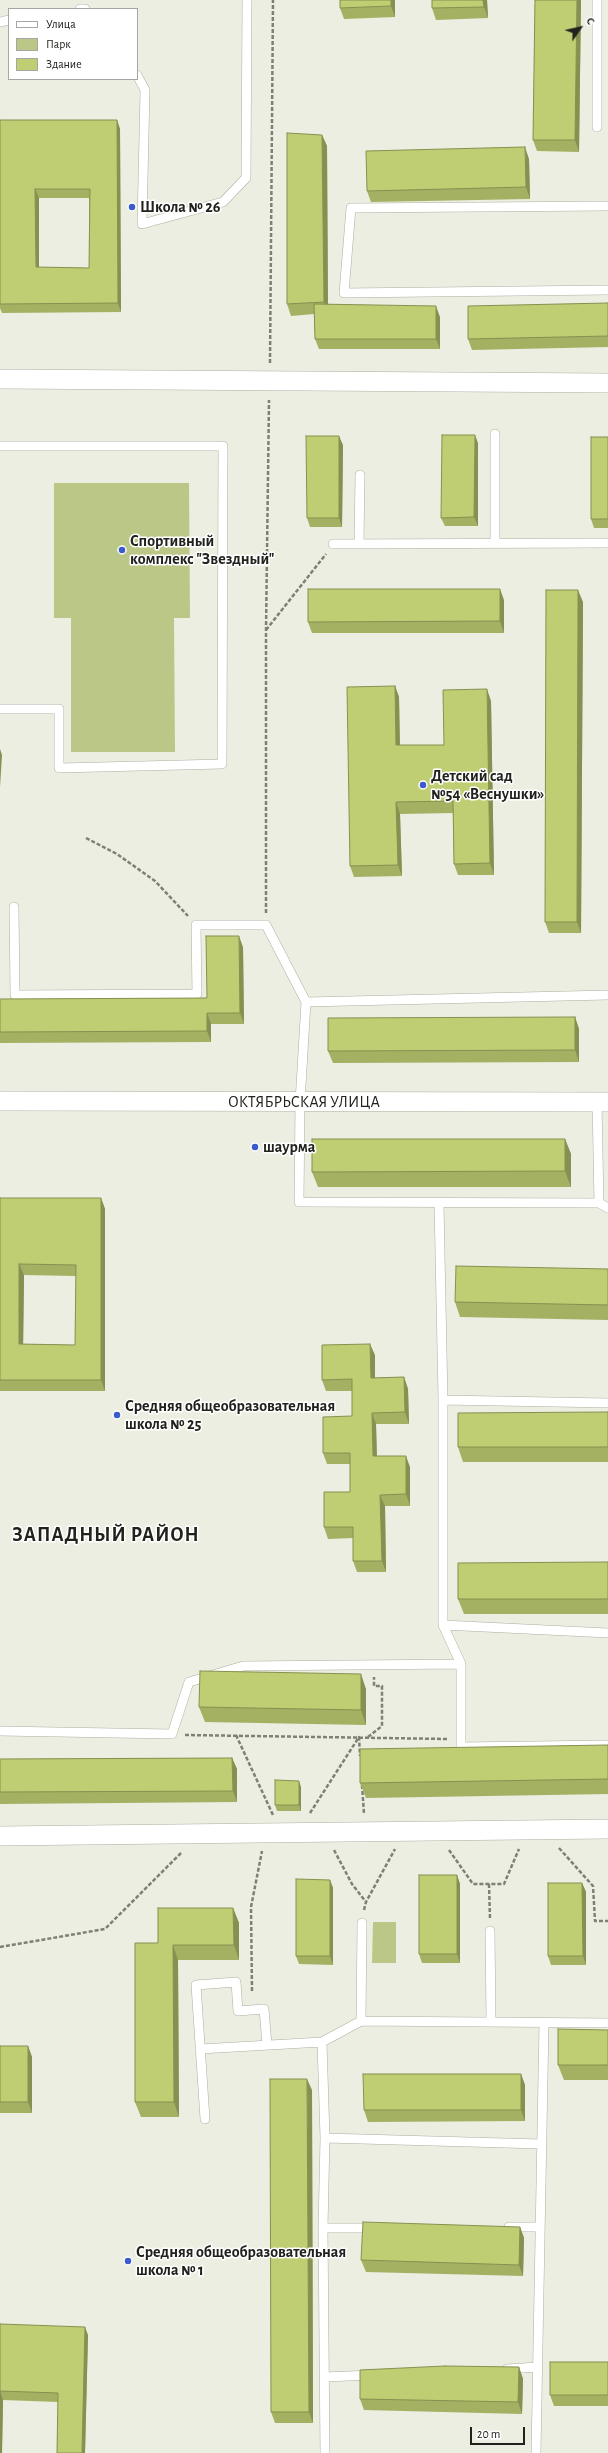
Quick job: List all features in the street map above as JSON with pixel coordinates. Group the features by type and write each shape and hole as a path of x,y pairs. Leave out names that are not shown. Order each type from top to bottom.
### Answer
{"street":[{"path":"0,379 608,383"},
{"name":"ОКТЯБРЬСКАЯ УЛИЦА","path":"0,1101 602,1102"},
{"path":"0,1836 608,1828"}],"lane":[{"path":"138,77 145,90 142,224 223,202 246,178 247,0"},
{"path":"597,0 597,127"},
{"path":"608,206 351,208 344,292 608,290"},
{"path":"495,434 495,543"},
{"path":"0,446 223,446 222,764 59,768 59,709 0,709"},
{"path":"359,544 360,475"},
{"path":"333,544 608,543"},
{"path":"14,907 15,995 197,994 196,925 266,925 306,1002 300,1102 299,1202 439,1204 599,1203 608,1208"},
{"path":"306,1002 608,995"},
{"path":"599,1203 602,1102"},
{"path":"439,1204 443,1400 443,1624 460,1664 461,1746 608,1745"},
{"path":"443,1400 608,1403"},
{"path":"443,1624 608,1633"},
{"path":"0,1731 172,1734 189,1682 243,1666 460,1664"},
{"path":"361,2021 362,1923"},
{"path":"490,1931 492,2022"},
{"path":"205,2119 196,1985 236,1982 238,2011 264,2009 267,2045"},
{"path":"200,2050 322,2042 361,2021 608,2023"},
{"path":"536,2453 539,2227 544,2023"},
{"path":"322,2042 325,2138 323,2228 326,2453"},
{"path":"325,2138 541,2144"},
{"path":"501,2228 539,2227"},
{"path":"323,2228 385,2228"},
{"path":"498,2369 538,2367"},
{"path":"324,2377 380,2374"}],"path":[{"path":"266,925 266,630 270,381 273,0"},
{"path":"266,630 333,544"},
{"path":"86,838 117,854 155,881 196,925"},
{"path":"367,1738 382,1726 382,1686 374,1686 374,1665"},
{"path":"172,1734 461,1739"},
{"path":"236,1735 281,1832"},
{"path":"359,1737 360,1761"},
{"path":"252,2010 251,1907 281,1832 359,1737"},
{"path":"361,1776 365,1831"},
{"path":"554,1829 556,1844 594,1886 595,1921 608,1921"},
{"path":"445,1830 446,1846 473,1884 504,1884 527,1830"},
{"path":"362,1923 366,1902 396,1849 397,1831"},
{"path":"324,1832 352,1884 366,1902"},
{"path":"0,1946 104,1929 200,1833"},
{"path":"489,1884 490,1931"}],"green space":[{"name":"Спортивный комплекс \"Звездный\"","path":"54,483 189,483 190,618 174,618 175,752 71,752 71,618 54,618"},
{"path":"373,1922 396,1922 396,1963 372,1963"}],"building":[{"path":"340,0 391,0 391,6 340,8"},
{"path":"432,0 483,0 484,7 432,8"},
{"path":"535,0 577,0 575,140 533,140"},
{"path":"0,120 117,120 118,303 0,304","holes":["35,189 90,189 89,268 36,267"]},
{"path":"287,133 322,135 324,302 287,304"},
{"path":"525,147 526,187 367,191 366,151"},
{"path":"608,303 608,336 468,339 468,306"},
{"path":"314,304 436,306 436,339 315,339"},
{"path":"442,435 475,435 474,517 441,518"},
{"path":"306,436 339,436 339,518 307,518"},
{"path":"591,437 608,437 608,519 591,519"},
{"path":"308,589 500,589 500,621 308,622"},
{"path":"546,590 578,590 577,922 545,922"},
{"name":"Детский сад №54 «Веснушки»","path":"395,686 396,745 444,745 443,690 487,689 490,863 454,864 453,801 396,802 398,865 350,866 347,687"},
{"path":"206,936 239,936 240,1013 207,1013 207,1031 0,1032 0,999 207,998"},
{"path":"575,1017 575,1050 328,1051 328,1018"},
{"path":"312,1139 565,1139 565,1171 312,1172"},
{"path":"0,1198 101,1198 101,1380 0,1380","holes":["19,1264 76,1265 75,1345 19,1344"]},
{"path":"456,1266 608,1269 608,1305 455,1302"},
{"path":"370,1344 371,1378 404,1377 405,1412 372,1413 373,1456 406,1456 406,1494 380,1495 382,1561 353,1561 353,1527 324,1527 324,1492 350,1492 350,1453 323,1453 323,1417 352,1416 352,1379 322,1380 322,1345"},
{"path":"608,1412 608,1447 458,1447 458,1413"},
{"path":"608,1562 608,1599 458,1599 458,1563"},
{"path":"200,1671 361,1674 361,1710 199,1707"},
{"path":"608,1745 608,1779 360,1783 360,1749"},
{"path":"232,1758 233,1791 0,1792 0,1759"},
{"path":"275,1780 299,1781 299,1805 275,1805"},
{"path":"419,1875 457,1875 457,1954 419,1954"},
{"path":"296,1879 330,1880 330,1956 296,1956"},
{"path":"548,1883 582,1883 583,1956 548,1956"},
{"path":"158,1908 233,1908 234,1945 173,1945 174,2102 135,2102 135,1943 158,1943"},
{"path":"558,2029 608,2030 608,2065 558,2065"},
{"path":"0,2046 28,2046 28,2102 0,2102"},
{"path":"363,2074 521,2074 521,2110 364,2110"},
{"path":"270,2079 307,2079 309,2412 271,2412"},
{"path":"363,2222 520,2227 519,2265 361,2260"},
{"path":"0,2324 85,2327 82,2453 57,2453 58,2393 0,2391"},
{"path":"550,2362 608,2362 608,2395 550,2395"},
{"path":"445,2366 519,2367 518,2402 360,2399 360,2370"}],"place":[{"name":"Школа № 26","path":"132,207"},
{"name":"Спортивный комплекс \"Звездный\"","path":"122,550"},
{"name":"Детский сад №54 «Веснушки»","path":"423,785"},
{"name":"шаурма","path":"255,1147"},
{"name":"Средняя общеобразовательная школа № 25","path":"117,1415"},
{"name":"Средняя общеобразовательная школа № 1","path":"128,2261"}],"district":[{"name":"ЗАПАДНЫЙ РАЙОН","path":"106,1535"}]}
